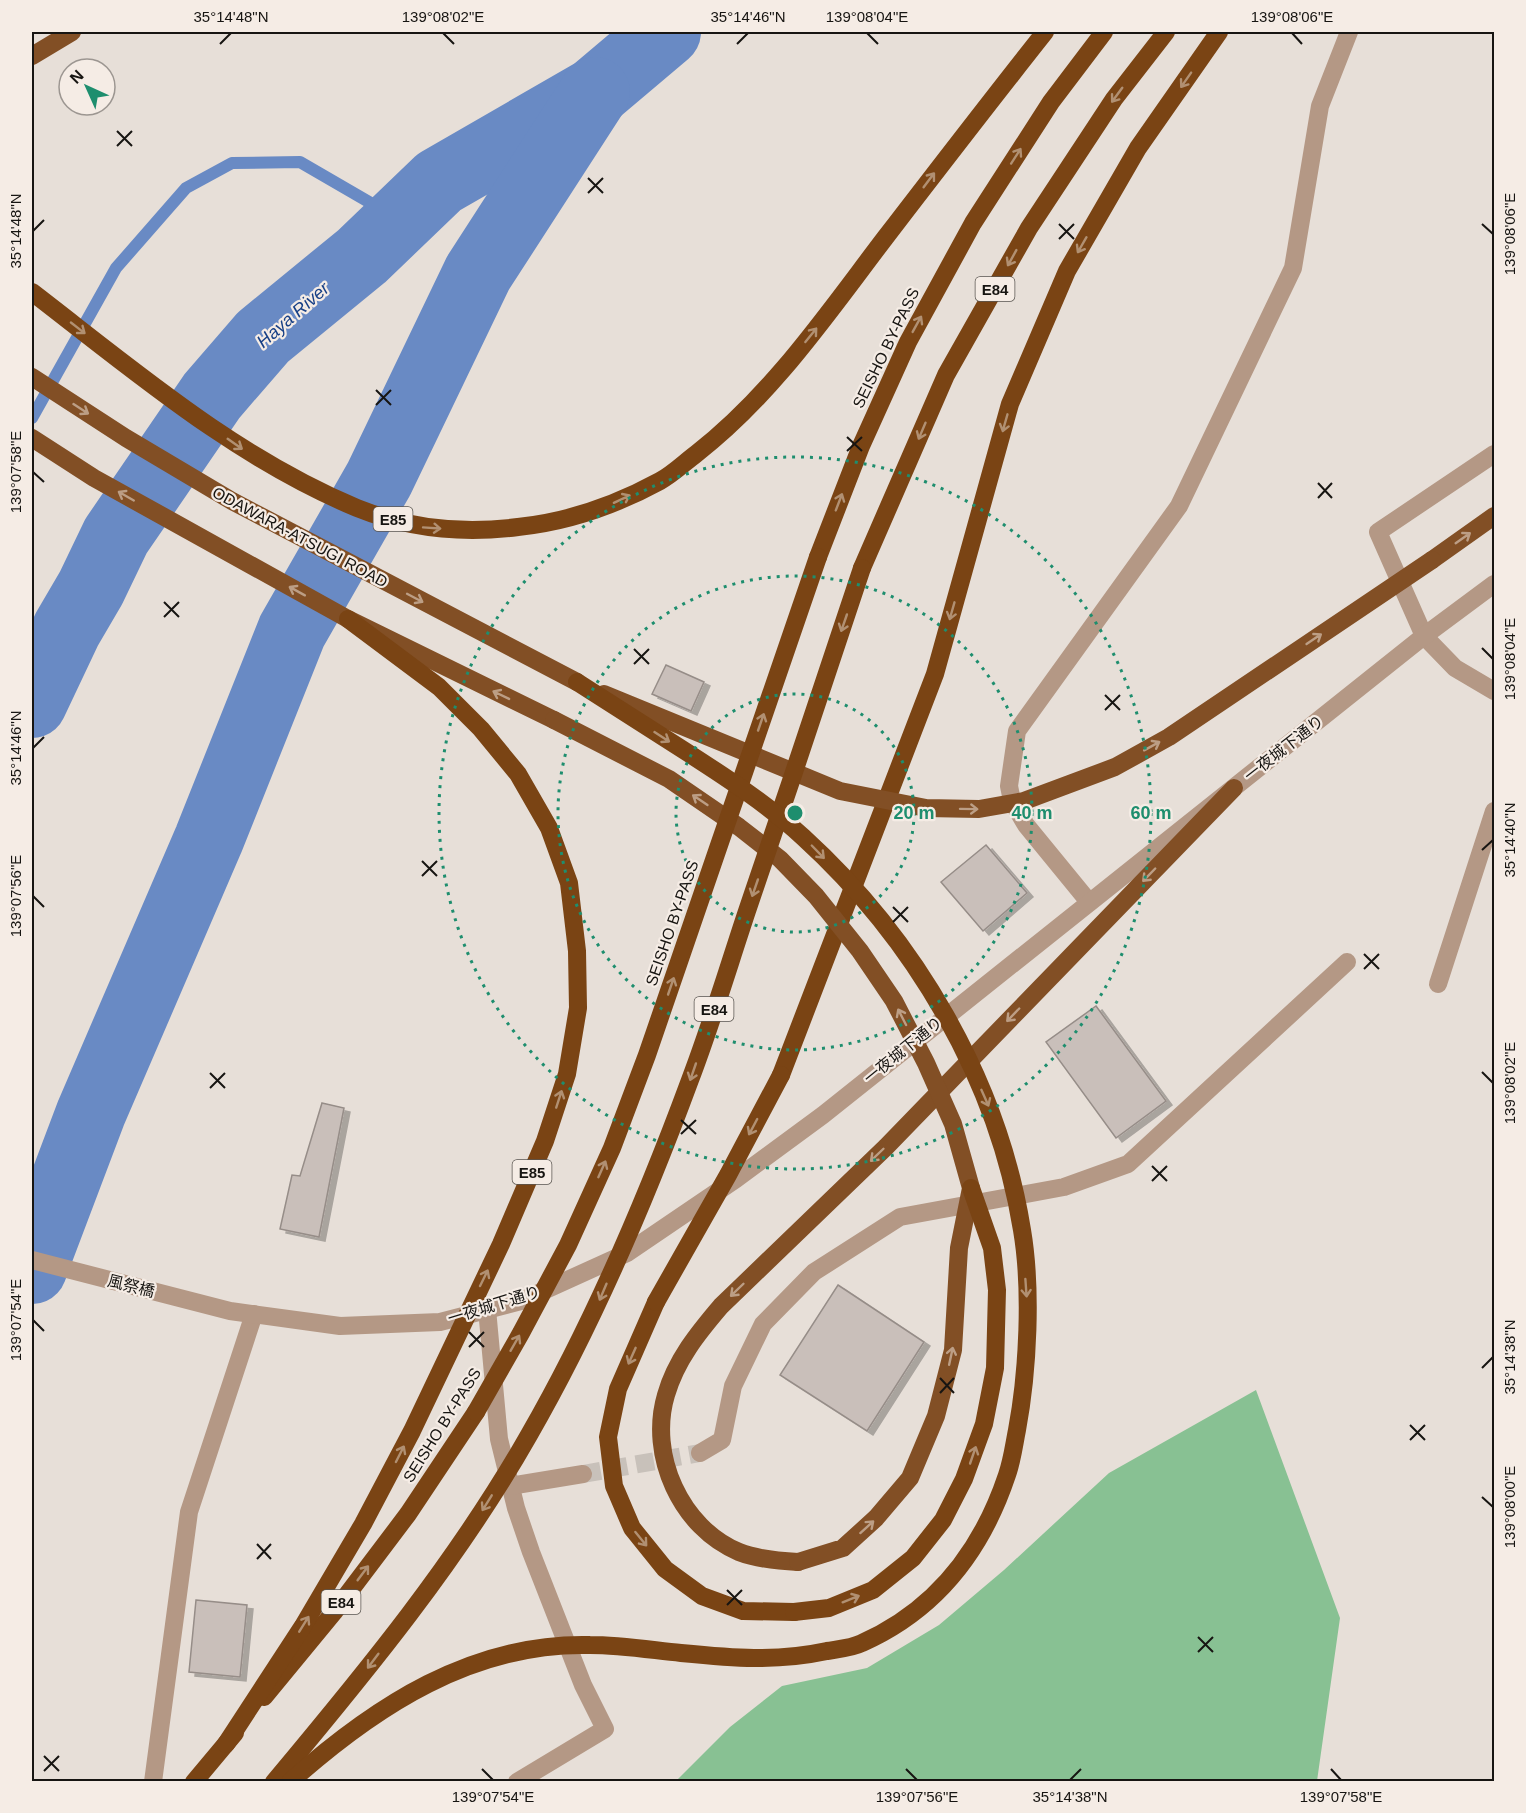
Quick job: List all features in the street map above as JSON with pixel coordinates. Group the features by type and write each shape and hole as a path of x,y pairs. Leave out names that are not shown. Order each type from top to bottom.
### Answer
{"highway":[{"path":"32,56 72,32"},
{"name":"E85","path":"32,292 159,391 242,449 300,482 361,509 422,527 481,532 542,525 605,507 662,480 720,436 774,380 815,330 1045,32"},
{"name":"SEISHO BY-PASS","path":"194,1782 333,1612 408,1514 476,1412 568,1245 612,1148 647,1055 818,557 861,446 908,342 973,224 1051,102 1104,32"},
{"name":"E84","path":"274,1782 349,1693 421,1599 482,1511 529,1436 596,1308 651,1181 692,1077 862,568 946,375 1029,228 1114,99 1166,32"},
{"path":"348,619 669,779 739,827 780,859 816,896 860,951 894,1001 926,1063 953,1125 970,1188 992,1248 997,1290 995,1368 984,1424 964,1479 943,1520 913,1558 873,1590 830,1608 794,1612 743,1611 702,1596 665,1569 632,1528 614,1486 608,1437 618,1389 656,1302 728,1175 781,1075 934,674 1010,404 1067,271 1138,148 1219,32"},
{"name":"ODAWARA-ATSUGI ROAD","path":"32,377 126,438 232,501 577,682 840,792 926,808 978,809 1024,801 1115,767 1169,737 1494,516"},
{"name":"E85","path":"32,438 94,478 348,619 439,687 481,729 518,774 549,828 569,883 577,951 578,1008 567,1074 545,1141 501,1244 412,1431 363,1524 321,1595 226,1743"},
{"path":"290,1782 360,1726 421,1686 470,1664 521,1650 588,1644 753,1659 806,1656 859,1645 910,1617 954,1576 983,1532 1008,1473 1021,1410 1028,1316 1023,1232 1009,1170 988,1104 955,1034 921,974 883,922 804,837 752,794 577,682"},
{"path":"970,1188 959,1248 953,1350 936,1416 910,1478 876,1518 843,1548 798,1562 772,1560 739,1552 712,1536 689,1514 673,1487 664,1457 661,1425 665,1396 679,1361 696,1334 721,1306 886,1147 1234,788"}],"street":[{"path":"1089,902 1026,825 1012,801 1010,786 1017,731 1179,506 1288,279 1293,268 1320,106 1349,32"},
{"path":"1494,454 1378,532 1424,636 1455,668 1494,691"},
{"name":"一夜城下通り","path":"230,1311 340,1326 440,1322 521,1300 627,1253 823,1115 1424,636 1494,584"},
{"path":"1438,984 1494,811"},
{"path":"700,1453 722,1440 733,1386 763,1324 814,1272 900,1217 1064,1188 1128,1164 1347,962"},
{"name":"風祭橋","path":"32,1260 230,1311"},
{"path":"487,1309 499,1439 510,1486 531,1552 583,1685 605,1729 517,1782"},
{"path":"153,1782 189,1512 254,1314"},
{"path":"510,1486 583,1474"}],"green space":[{"path":"1256,1390 1340,1618 1317,1781 676,1781 730,1727 782,1686 867,1668 939,1625 1004,1570 1109,1473"}],"building":[{"path":"666,665 704,682 691,711 652,694"},
{"path":"986,845 1027,893 983,931 941,882"},
{"path":"1096,1006 1166,1101 1116,1138 1046,1042"},
{"path":"322,1103 344,1108 319,1237 280,1229 292,1175 300,1176"},
{"path":"838,1285 924,1342 867,1431 780,1375"},
{"path":"196,1600 247,1605 240,1677 189,1672"}],"waterway":[{"name":"Haya River","path":"32,703 67,629 91,588 116,536 212,396 263,337 362,256 439,182 595,92 666,32"},
{"path":"32,1269 91,1113 209,839 292,631 379,479 478,273 595,92"},
{"path":"32,418 116,268 186,188 232,163 300,162 400,220"}],"tunnel":[{"path":"583,1474 700,1453"}]}
